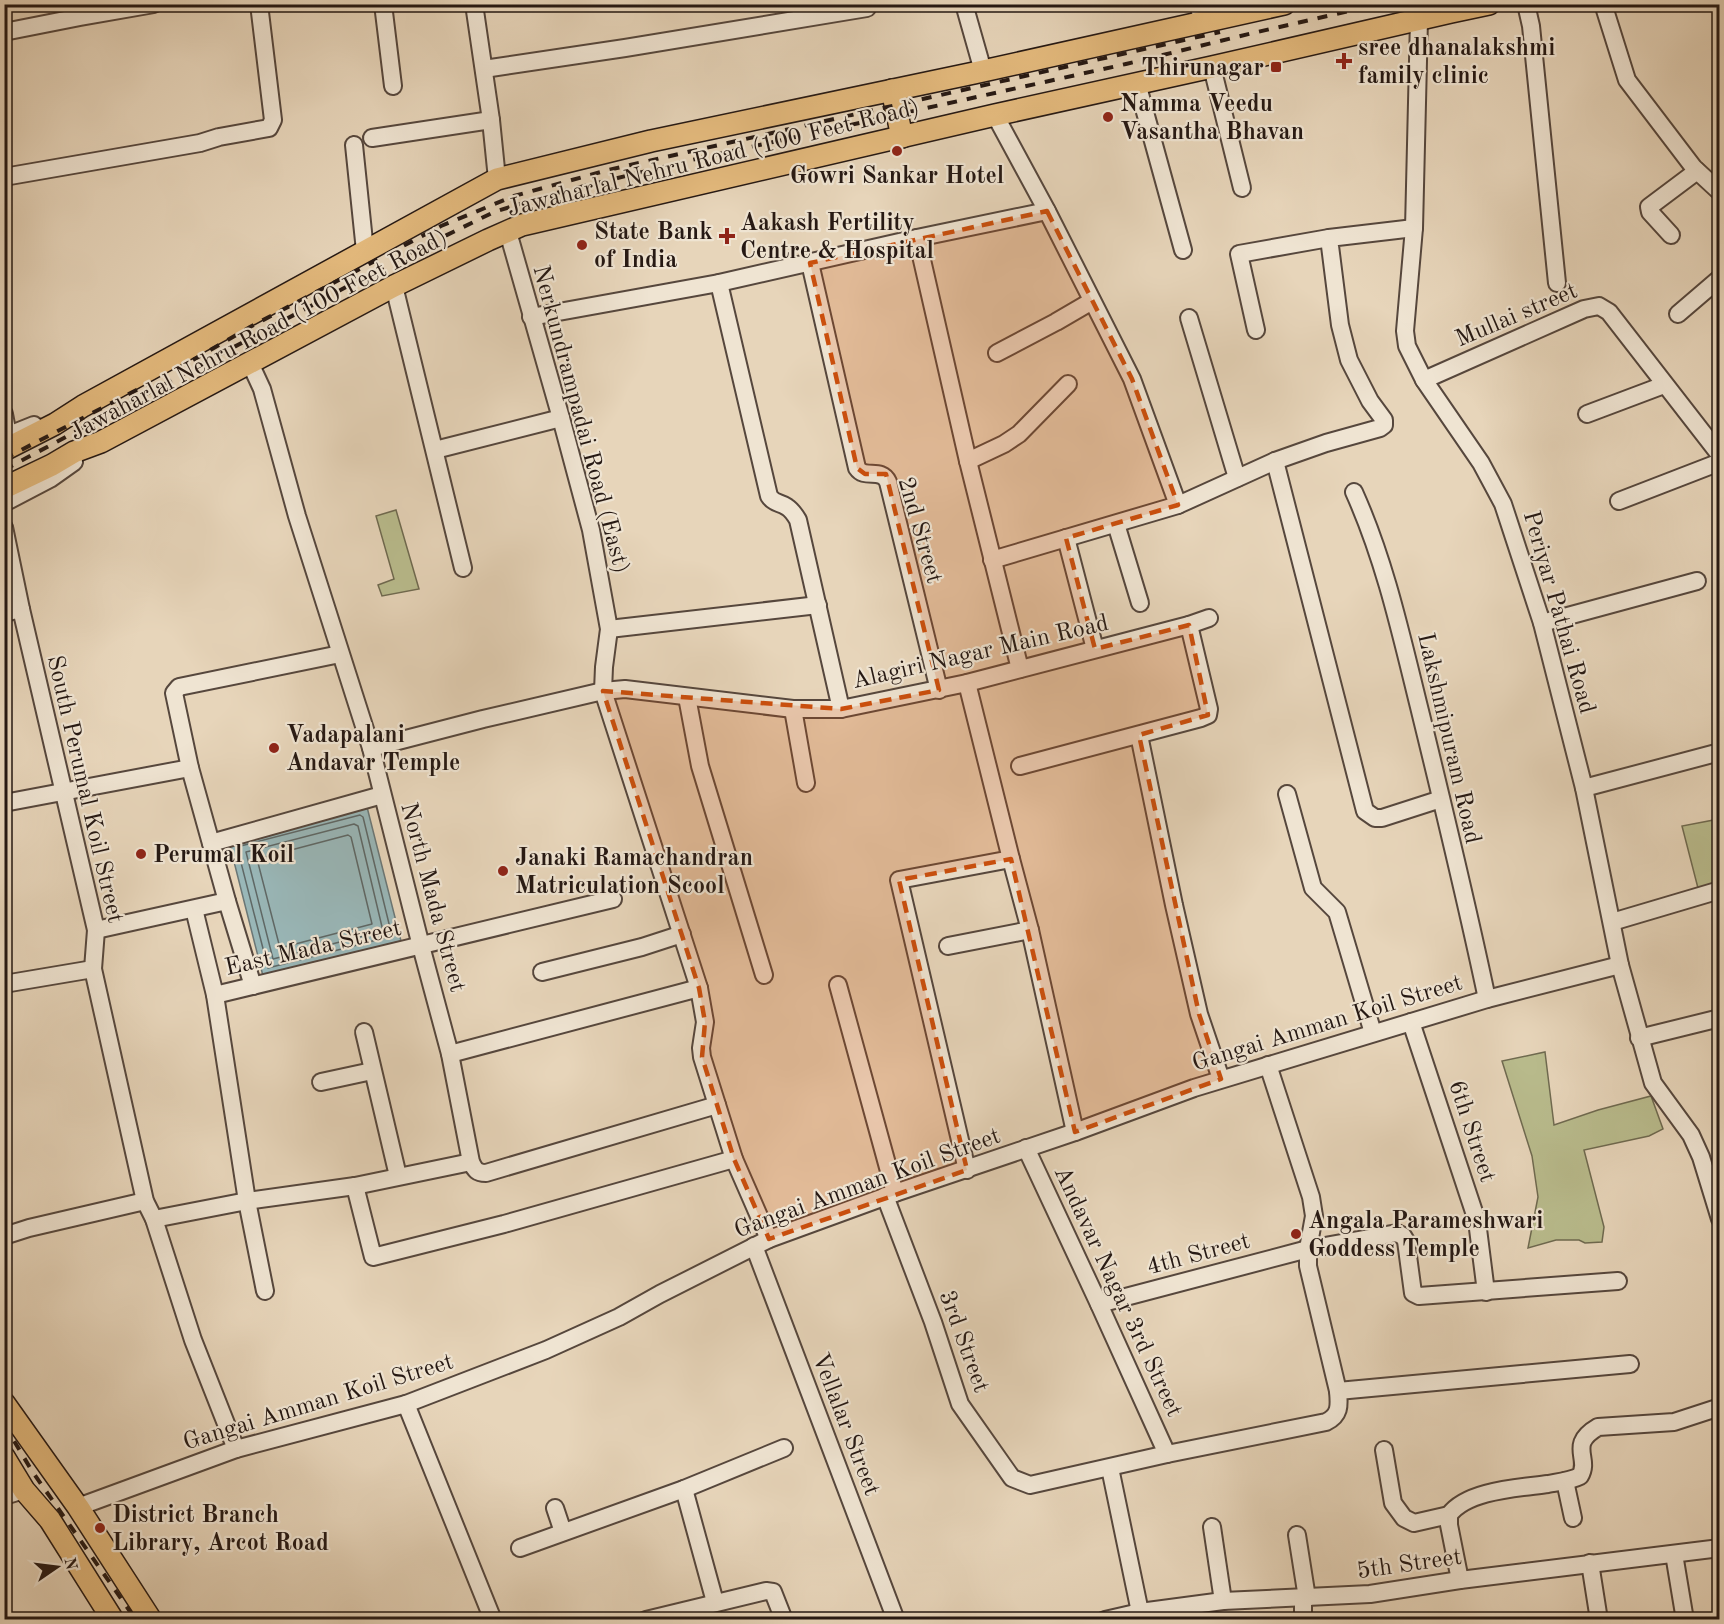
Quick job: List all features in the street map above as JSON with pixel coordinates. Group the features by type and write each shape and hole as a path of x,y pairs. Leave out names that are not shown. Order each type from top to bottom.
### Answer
{"main road":[{"name":"Jawaharlal Nehru Road (100 Feet Road)","path":"101,442 394,286 522,225 1212,67 1423,12 1490,4"},
{"name":"Jawaharlal Nehru Road (100 Feet Road)","path":"83,406 497,179 651,141 982,71 1200,13 1271,6"},
{"path":"892,90 902,137"},
{"path":"6,441 55,424 83,406"},
{"path":"4,488 74,452 101,442"},
{"path":"4,1403 78,1507 151,1620"},
{"path":"35,1446 6,1459 14,1493 50,1520 113,1620"}],"street":[{"path":"4,32 80,10 154,4"},
{"path":"4,177 200,143 219,137 269,128 273,120 259,4"},
{"path":"383,4 393,86"},
{"path":"474,4 497,179"},
{"path":"964,4 982,71"},
{"path":"1526,4 1531,26 1557,283"},
{"path":"1606,4 1605,10 1627,80 1697,171 1719,192"},
{"path":"484,69 867,8"},
{"name":"Periyar Pathai Road","path":"1423,12 1414,228 1405,331 1407,346 1424,380 1481,463 1503,504 1542,623 1584,788 1620,965 1653,1083 1690,1136 1701,1157 1719,1219"},
{"path":"1212,67 1242,188"},
{"path":"1137,83 1183,250"},
{"path":"995,115 1047,211 1132,379 1178,505"},
{"path":"372,138 491,120"},
{"path":"354,145 364,251"},
{"path":"1671,235 1650,212 1649,207 1697,171"},
{"path":"531,317 719,283 1047,211"},
{"path":"1256,330 1239,254 1329,238 1414,228"},
{"name":"Nerkundrampadai Road (East)","path":"508,231 591,530 609,629 603,691 699,988 705,1022 702,1057 762,1242"},
{"path":"917,238 968,461 1020,669"},
{"path":"992,560 1178,505 1275,461 1326,443 1380,429 1384,425 1384,420 1370,401 1349,360 1340,325 1329,238"},
{"name":"2nd Street","path":"810,263 857,468 860,473 882,474 888,482 939,690"},
{"path":"1678,314 1719,278"},
{"path":"719,283 769,496 771,500 794,513 798,520 841,709"},
{"path":"394,286 463,568"},
{"path":"997,353 1092,301"},
{"name":"Mullai street","path":"1424,380 1584,309 1599,306 1609,312 1664,385"},
{"path":"1189,318 1237,478"},
{"name":"North Mada Street","path":"250,363 262,389 297,516 371,748 450,1054 473,1166"},
{"path":"968,461 1004,444 1019,434 1068,384"},
{"path":"1587,414 1664,385 1719,454"},
{"name":"Jawaharlal Nehru Road (100 Feet Road)","path":"6,441 83,406"},
{"path":"4,414 6,441"},
{"path":"435,450 561,417"},
{"name":"Jawaharlal Nehru Road (100 Feet Road)","path":"4,503 50,479 101,442"},
{"path":"1275,461 1365,811 1375,818 1382,818 1442,799"},
{"path":"1619,501 1719,462"},
{"name":"Lakshmipuram Road","path":"1354,492 1370,527 1389,588 1442,799 1487,999"},
{"path":"1116,524 1140,603"},
{"name":"South Perumal Koil Street","path":"4,527 96,930 93,969 145,1202 154,1220 193,1340 236,1449"},
{"path":"1066,538 1095,649"},
{"path":"1542,623 1697,581"},
{"path":"609,629 818,605"},
{"path":"4,613 21,609"},
{"name":"Alagiri Nagar Main Road","path":"371,748 603,691 624,689 793,709 841,709 939,690 1209,618"},
{"path":"1020,766 1208,715 1209,709 1189,625"},
{"path":"253,986 226,901 190,768 174,693 179,687 340,654"},
{"path":"967,683 1030,930 1075,1132"},
{"path":"687,697 700,766 764,975"},
{"path":"793,709 806,783"},
{"path":"1139,735 1198,1014 1221,1079"},
{"path":"1584,788 1719,752"},
{"path":"4,803 190,768"},
{"path":"1287,794 1313,888 1337,912 1373,1033"},
{"path":"211,843 382,795"},
{"path":"967,1170 899,880 1011,859"},
{"path":"1612,922 1719,890"},
{"name":"East Mada Street","path":"215,995 613,899"},
{"path":"96,930 226,901"},
{"path":"194,909 215,995 247,1201 265,1291"},
{"path":"948,946 1030,930"},
{"path":"542,972 642,948 682,934"},
{"name":"Gangai Amman Koil Street","path":"78,1507 236,1449 406,1404 546,1350 619,1317 762,1242 1194,1088 1487,999 1620,965"},
{"path":"4,984 93,969"},
{"name":"3rd Street","path":"838,985 890,1195 960,1404 1012,1478 1030,1485 1167,1454 1326,1422 1334,1418 1339,1411 1338,1391"},
{"path":"450,1054 699,988"},
{"path":"1640,1038 1719,1018"},
{"name":"6th Street","path":"1411,1022 1477,1221 1486,1292"},
{"path":"364,1032 398,1176"},
{"path":"1268,1065 1311,1197 1314,1216 1308,1249 1308,1266 1338,1391 1630,1364"},
{"path":"321,1082 372,1071"},
{"path":"154,1220 247,1201 355,1185 398,1176 473,1166 480,1173 486,1173 717,1105"},
{"name":"Andavar Nagar 3rd Street","path":"1026,1148 1167,1454"},
{"path":"355,1185 373,1257 504,1224 734,1159"},
{"path":"4,1236 29,1228 145,1202"},
{"name":"4th Street","path":"1099,1304 1308,1249 1397,1233 1406,1241 1413,1293 1419,1296 1486,1292"},
{"name":"Vellalar Street","path":"762,1242 896,1620"},
{"path":"1486,1292 1618,1281"},
{"path":"406,1404 494,1620"},
{"path":"1460,1580 1449,1526 1449,1515 1454,1508 1468,1500 1495,1492 1575,1479 1580,1476 1583,1468 1581,1443 1589,1432 1598,1427 1674,1422 1719,1407"},
{"path":"520,1548 684,1489 784,1448"},
{"path":"1384,1450 1394,1503 1404,1518 1414,1523 1449,1515"},
{"path":"1110,1468 1140,1612"},
{"path":"1565,1481 1573,1518"},
{"path":"684,1489 715,1602"},
{"path":"555,1508 563,1532"},
{"path":"1212,1527 1222,1601"},
{"path":"1297,1535 1305,1598 1303,1620"},
{"name":"5th Street","path":"1105,1620 1140,1612 1222,1601 1370,1594 1460,1580 1719,1548"},
{"path":"1674,1554 1685,1620"},
{"path":"1590,1563 1599,1620"},
{"path":"646,1620 715,1602 770,1591 776,1595 784,1620"}],"highlighted area":[{"path":"1047,211 1132,379 1178,505 1066,538 1095,649 1189,625 1208,715 1139,735 1199,1014 1221,1079 1075,1132 1011,859 899,880 967,1170 769,1239 734,1159 702,1057 705,1022 699,988 603,691 841,709 939,690 886,474 865,474 857,468 810,263"}],"green space":[{"path":"396,510 419,589 382,596 378,585 394,579 376,516"},
{"path":"1719,819 1719,886 1699,892 1682,826"},
{"path":"1545,1052 1554,1125 1651,1096 1663,1129 1649,1136 1584,1150 1604,1227 1602,1242 1556,1240 1528,1248 1538,1197 1532,1156 1502,1061"}],"water":[{"path":"367,807 401,941 263,976 229,842"}],"railway":[{"path":"4,470 406,255 494,212 556,193 687,161 1126,64 1380,4"},
{"path":"193,360 250,327 441,226 514,196 608,170 1220,32"},
{"path":"4,459 148,384"},
{"path":"4,1424 32,1471 136,1620"}],"place":[{"name":"sree dhanalakshmi family clinic","path":"1344,61"},
{"name":"Thirunagar","path":"1276,67"},
{"name":"Namma Veedu Vasantha Bhavan","path":"1108,117"},
{"name":"Gowri Sankar Hotel","path":"897,151"},
{"name":"Aakash Fertility Centre & Hospital","path":"727,236"},
{"name":"State Bank of India","path":"582,245"},
{"name":"Vadapalani Andavar Temple","path":"274,748"},
{"name":"Perumal Koil","path":"141,854"},
{"name":"Janaki Ramachandran Matriculation Scool","path":"503,871"},
{"name":"Angala Parameshwari Goddess Temple","path":"1296,1234"},
{"name":"District Branch Library, Arcot Road","path":"100,1528"}]}
